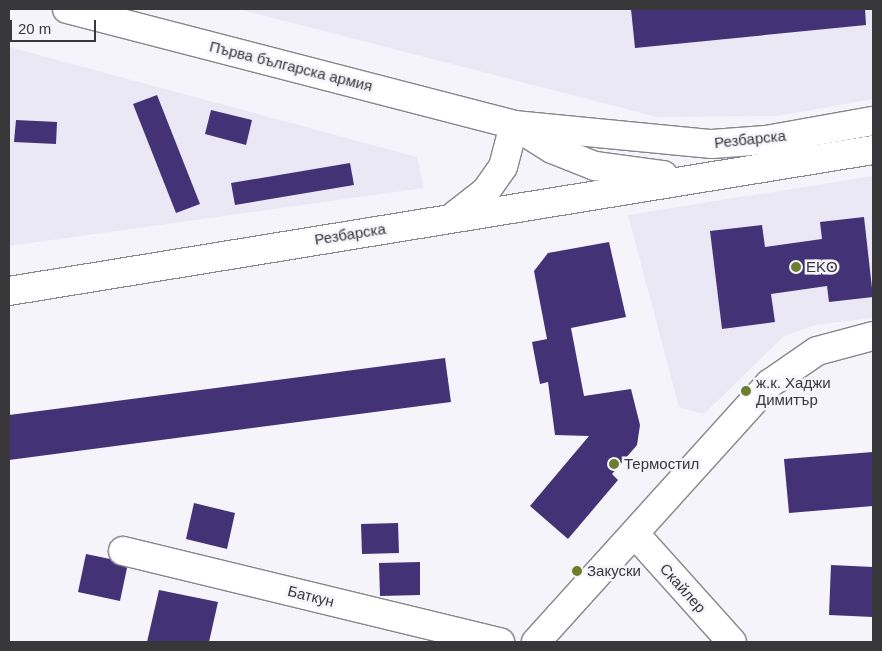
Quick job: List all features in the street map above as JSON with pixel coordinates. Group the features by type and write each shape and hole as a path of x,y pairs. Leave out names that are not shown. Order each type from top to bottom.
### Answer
{"street":[{"name":"Първа българска армия","path":"67,9 514,125"},
{"name":"Резбарска","path":"514,125 712,144 766,140 873,120"},
{"name":"Резбарска","path":"514,125 552,149 595,166 691,179"},
{"path":"453,217 486,191 503,167 514,125"},
{"name":"Резбарска","path":"9,291 453,217 873,150"},
{"path":"536,642 768,384 817,351 873,336"},
{"name":"Скайлер","path":"635,534 732,642"},
{"name":"Баткун","path":"123,551 500,642"}],"shaded area":[{"path":"238,9 873,9 873,99 777,116 657,117"},
{"path":"9,47 417,157 424,188 9,246"},
{"path":"873,176 873,318 815,325 784,336 704,414 679,407 628,215"}],"building":[{"path":"631,9 865,9 866,25 635,48"},
{"path":"157,95 200,204 176,213 133,104"},
{"path":"211,110 252,120 246,145 205,134"},
{"path":"16,120 57,122 56,144 14,142"},
{"path":"350,163 354,185 235,205 231,183"},
{"path":"864,217 873,297 829,302 827,286 771,294 775,322 722,329 710,231 762,225 765,247 822,239 820,222"},
{"path":"609,242 626,317 571,328 584,396 631,389 640,425 637,445 612,474 618,480 568,539 530,506 589,436 555,435 548,382 540,384 532,342 547,339 534,271 548,253"},
{"path":"445,358 451,402 9,460 9,415"},
{"path":"873,452 873,506 789,513 784,459"},
{"path":"194,503 235,513 227,549 186,539"},
{"path":"398,523 399,553 362,554 361,524"},
{"path":"86,554 110,559 127,568 120,601 78,592"},
{"path":"420,562 420,595 380,596 379,563"},
{"path":"831,565 873,567 873,617 829,615"},
{"path":"159,590 218,602 209,642 147,642"}],"place":[{"name":"EKO","path":"796,267"},
{"name":"ж.к. Хаджи Димитър","path":"746,391"},
{"name":"Термостил","path":"614,464"},
{"name":"Закуски","path":"577,571"}]}
